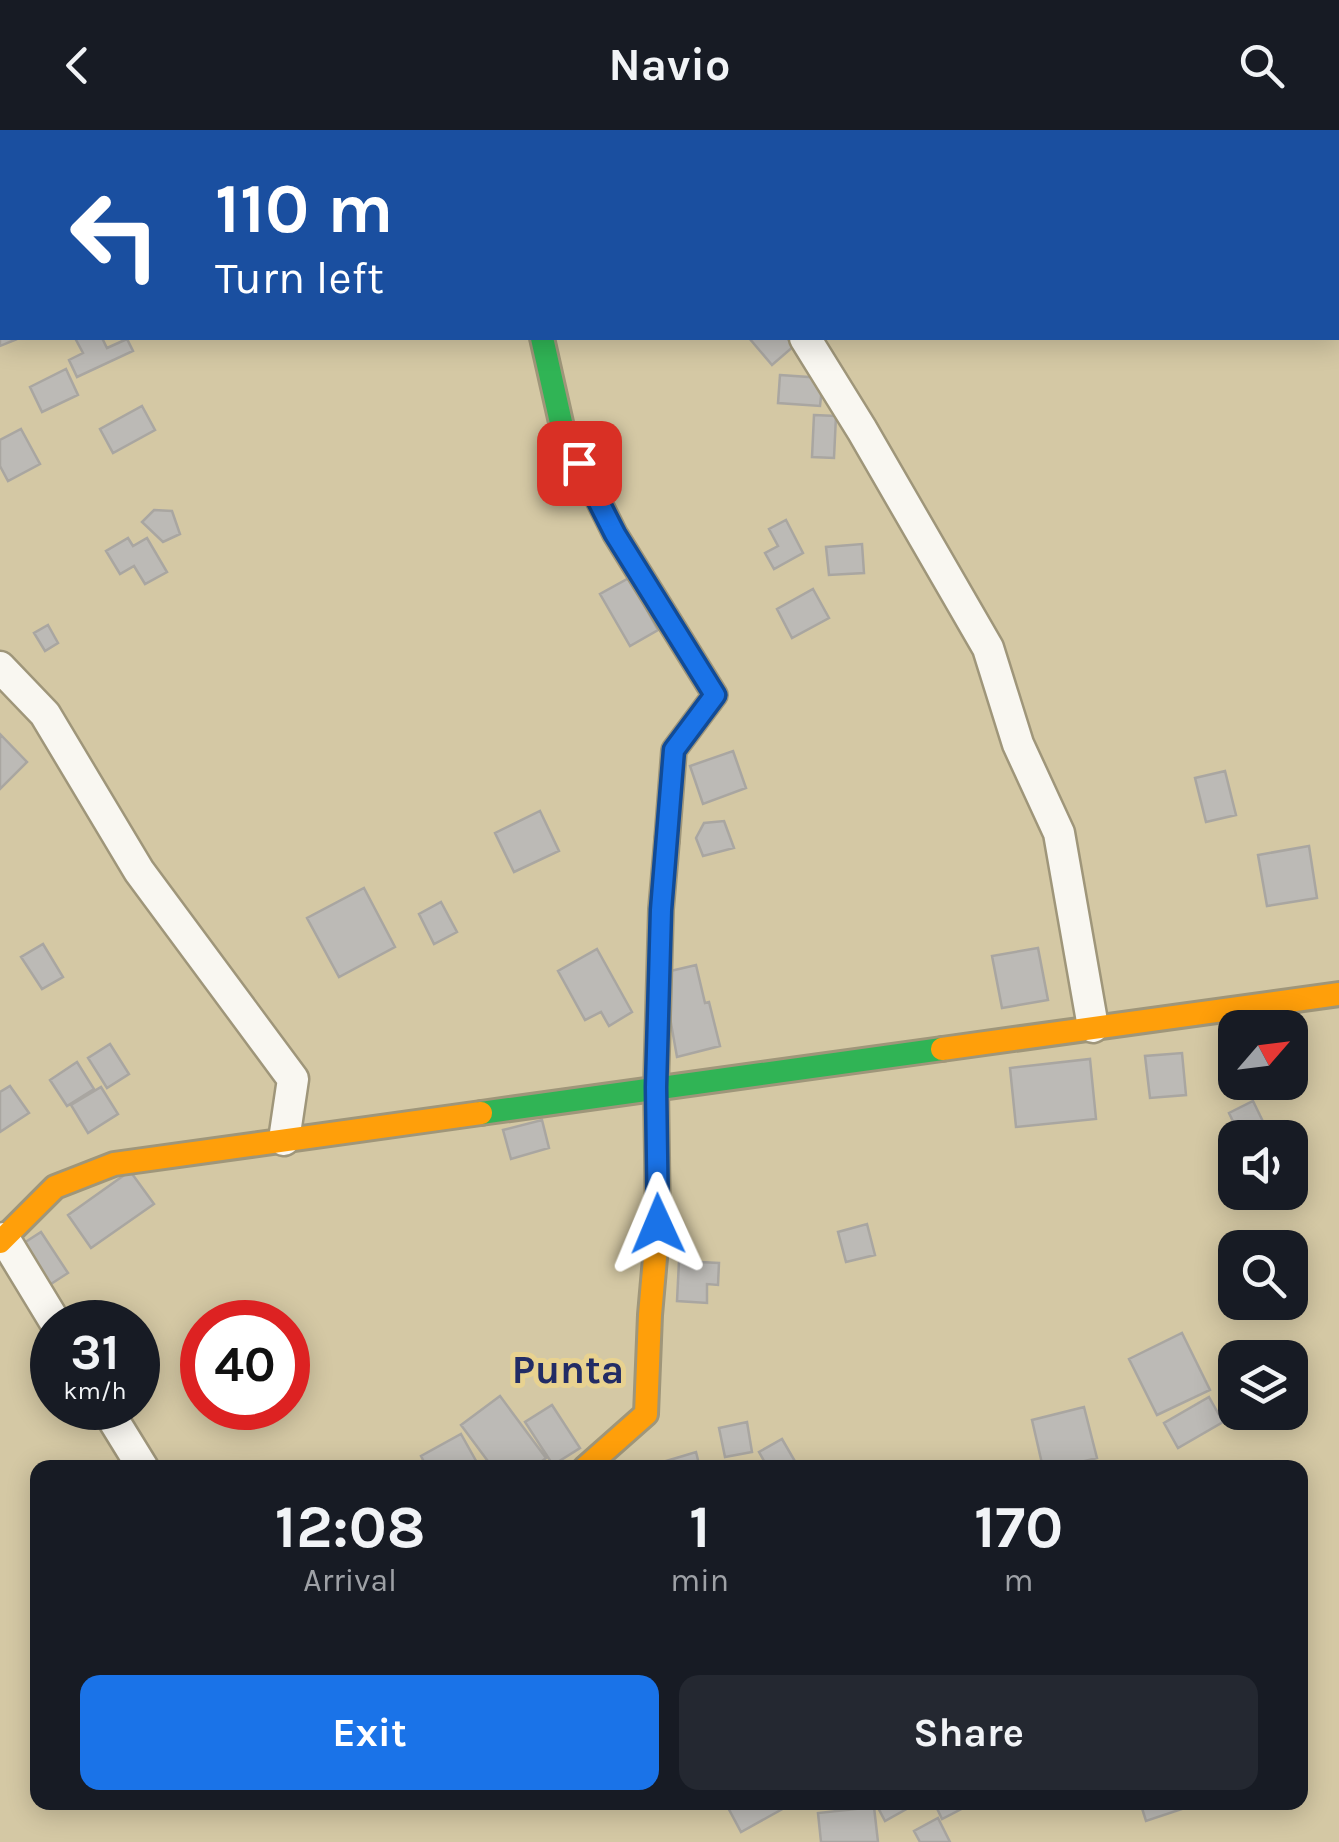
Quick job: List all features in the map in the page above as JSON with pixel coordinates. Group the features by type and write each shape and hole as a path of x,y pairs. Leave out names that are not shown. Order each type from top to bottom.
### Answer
{"street":[{"path":"542,340 562,428 615,534 715,695 674,750 661,910 656,1087 658,1224 646,1414 594,1460"},
{"path":"805,340 988,648 1018,744 1059,833 1094,1027"},
{"path":"0,667 45,714 139,871 293,1079 284,1140"},
{"path":"41,1300 2,1240 55,1187 114,1164 1339,994"},
{"path":"119,1430 137,1460"}],"building":[{"path":"76,340 103,340 107,348 128,340 133,351 77,377 69,360 83,353"},
{"path":"751,340 789,340 794,346 772,365"},
{"path":"66,369 78,395 42,412 30,387"},
{"path":"780,375 823,378 820,406 778,403"},
{"path":"142,406 155,430 113,453 100,429"},
{"path":"814,415 836,416 834,458 812,457"},
{"path":"21,429 40,464 8,481 0,466 0,440"},
{"path":"154,510 172,511 180,534 163,542 142,522"},
{"path":"786,520 803,553 774,569 765,553 778,546 769,529"},
{"path":"128,538 133,546 147,538 167,572 145,584 134,566 120,574 106,551"},
{"path":"862,544 864,573 829,575 826,547"},
{"path":"629,578 658,630 630,646 600,594"},
{"path":"813,589 829,618 792,638 777,609"},
{"path":"48,625 58,643 45,651 34,633"},
{"path":"0,734 27,762 0,789"},
{"path":"733,751 746,788 703,804 690,766"},
{"path":"1225,771 1236,815 1206,822 1195,778"},
{"path":"540,811 559,851 514,872 495,833"},
{"path":"724,821 734,848 703,856 696,838 704,823"},
{"path":"1309,846 1317,898 1267,906 1258,855"},
{"path":"364,888 395,947 339,977 307,918"},
{"path":"441,902 457,932 434,944 419,914"},
{"path":"43,944 63,977 42,989 21,957"},
{"path":"1038,948 1048,1000 1002,1008 992,956"},
{"path":"597,949 632,1012 609,1026 601,1012 585,1020 558,971"},
{"path":"696,965 720,1046 677,1057 662,973"},
{"path":"110,1044 129,1074 107,1088 88,1058"},
{"path":"1182,1053 1186,1095 1150,1098 1145,1056"},
{"path":"1090,1059 1096,1119 1016,1127 1010,1068"},
{"path":"77,1062 94,1089 67,1106 50,1080"},
{"path":"10,1086 29,1113 0,1132 0,1092"},
{"path":"101,1087 118,1114 88,1133 71,1105"},
{"path":"1253,1101 1262,1120 1232,1120 1229,1113"},
{"path":"542,1120 549,1148 511,1159 503,1130"},
{"path":"130,1171 154,1204 91,1248 68,1215"},
{"path":"867,1224 875,1255 846,1262 838,1232"},
{"path":"41,1232 68,1273 40,1291 13,1250"},
{"path":"679,1261 719,1263 718,1285 707,1284 707,1303 677,1301"},
{"path":"1182,1333 1210,1390 1157,1415 1129,1359"},
{"path":"500,1396 546,1458 487,1460 461,1425"},
{"path":"1209,1397 1218,1413 1218,1425 1178,1448 1164,1423"},
{"path":"552,1405 580,1448 561,1460 550,1460 525,1422"},
{"path":"1084,1407 1097,1458 1041,1460 1032,1420"},
{"path":"747,1422 752,1452 725,1457 719,1428"},
{"path":"461,1434 476,1460 423,1460 421,1456"},
{"path":"782,1439 794,1460 764,1460 759,1452"},
{"path":"696,1452 698,1460 670,1460"},
{"path":"729,1810 781,1810 741,1832"},
{"path":"874,1810 878,1842 821,1842 818,1813"},
{"path":"879,1810 905,1810 885,1821"},
{"path":"938,1810 959,1810 942,1819"},
{"path":"1143,1810 1179,1810 1146,1821"},
{"path":"938,1818 950,1842 920,1842 914,1831"}],"traffic: fast":[{"path":"542,340 562,427 615,534 715,695 674,750 667,840"},
{"path":"481,1113 942,1049"}],"traffic: slow":[{"path":"594,1460 646,1414 658,1224 656,1087 667,840"},
{"path":"942,1049 1339,994"},
{"path":"0,1242 55,1187 114,1164 481,1113"}],"district":[{"name":"Punta","path":"568,1369"}],"route":[{"path":"579,463 615,534 715,695 674,750 661,910 656,1087 658,1224"}]}
